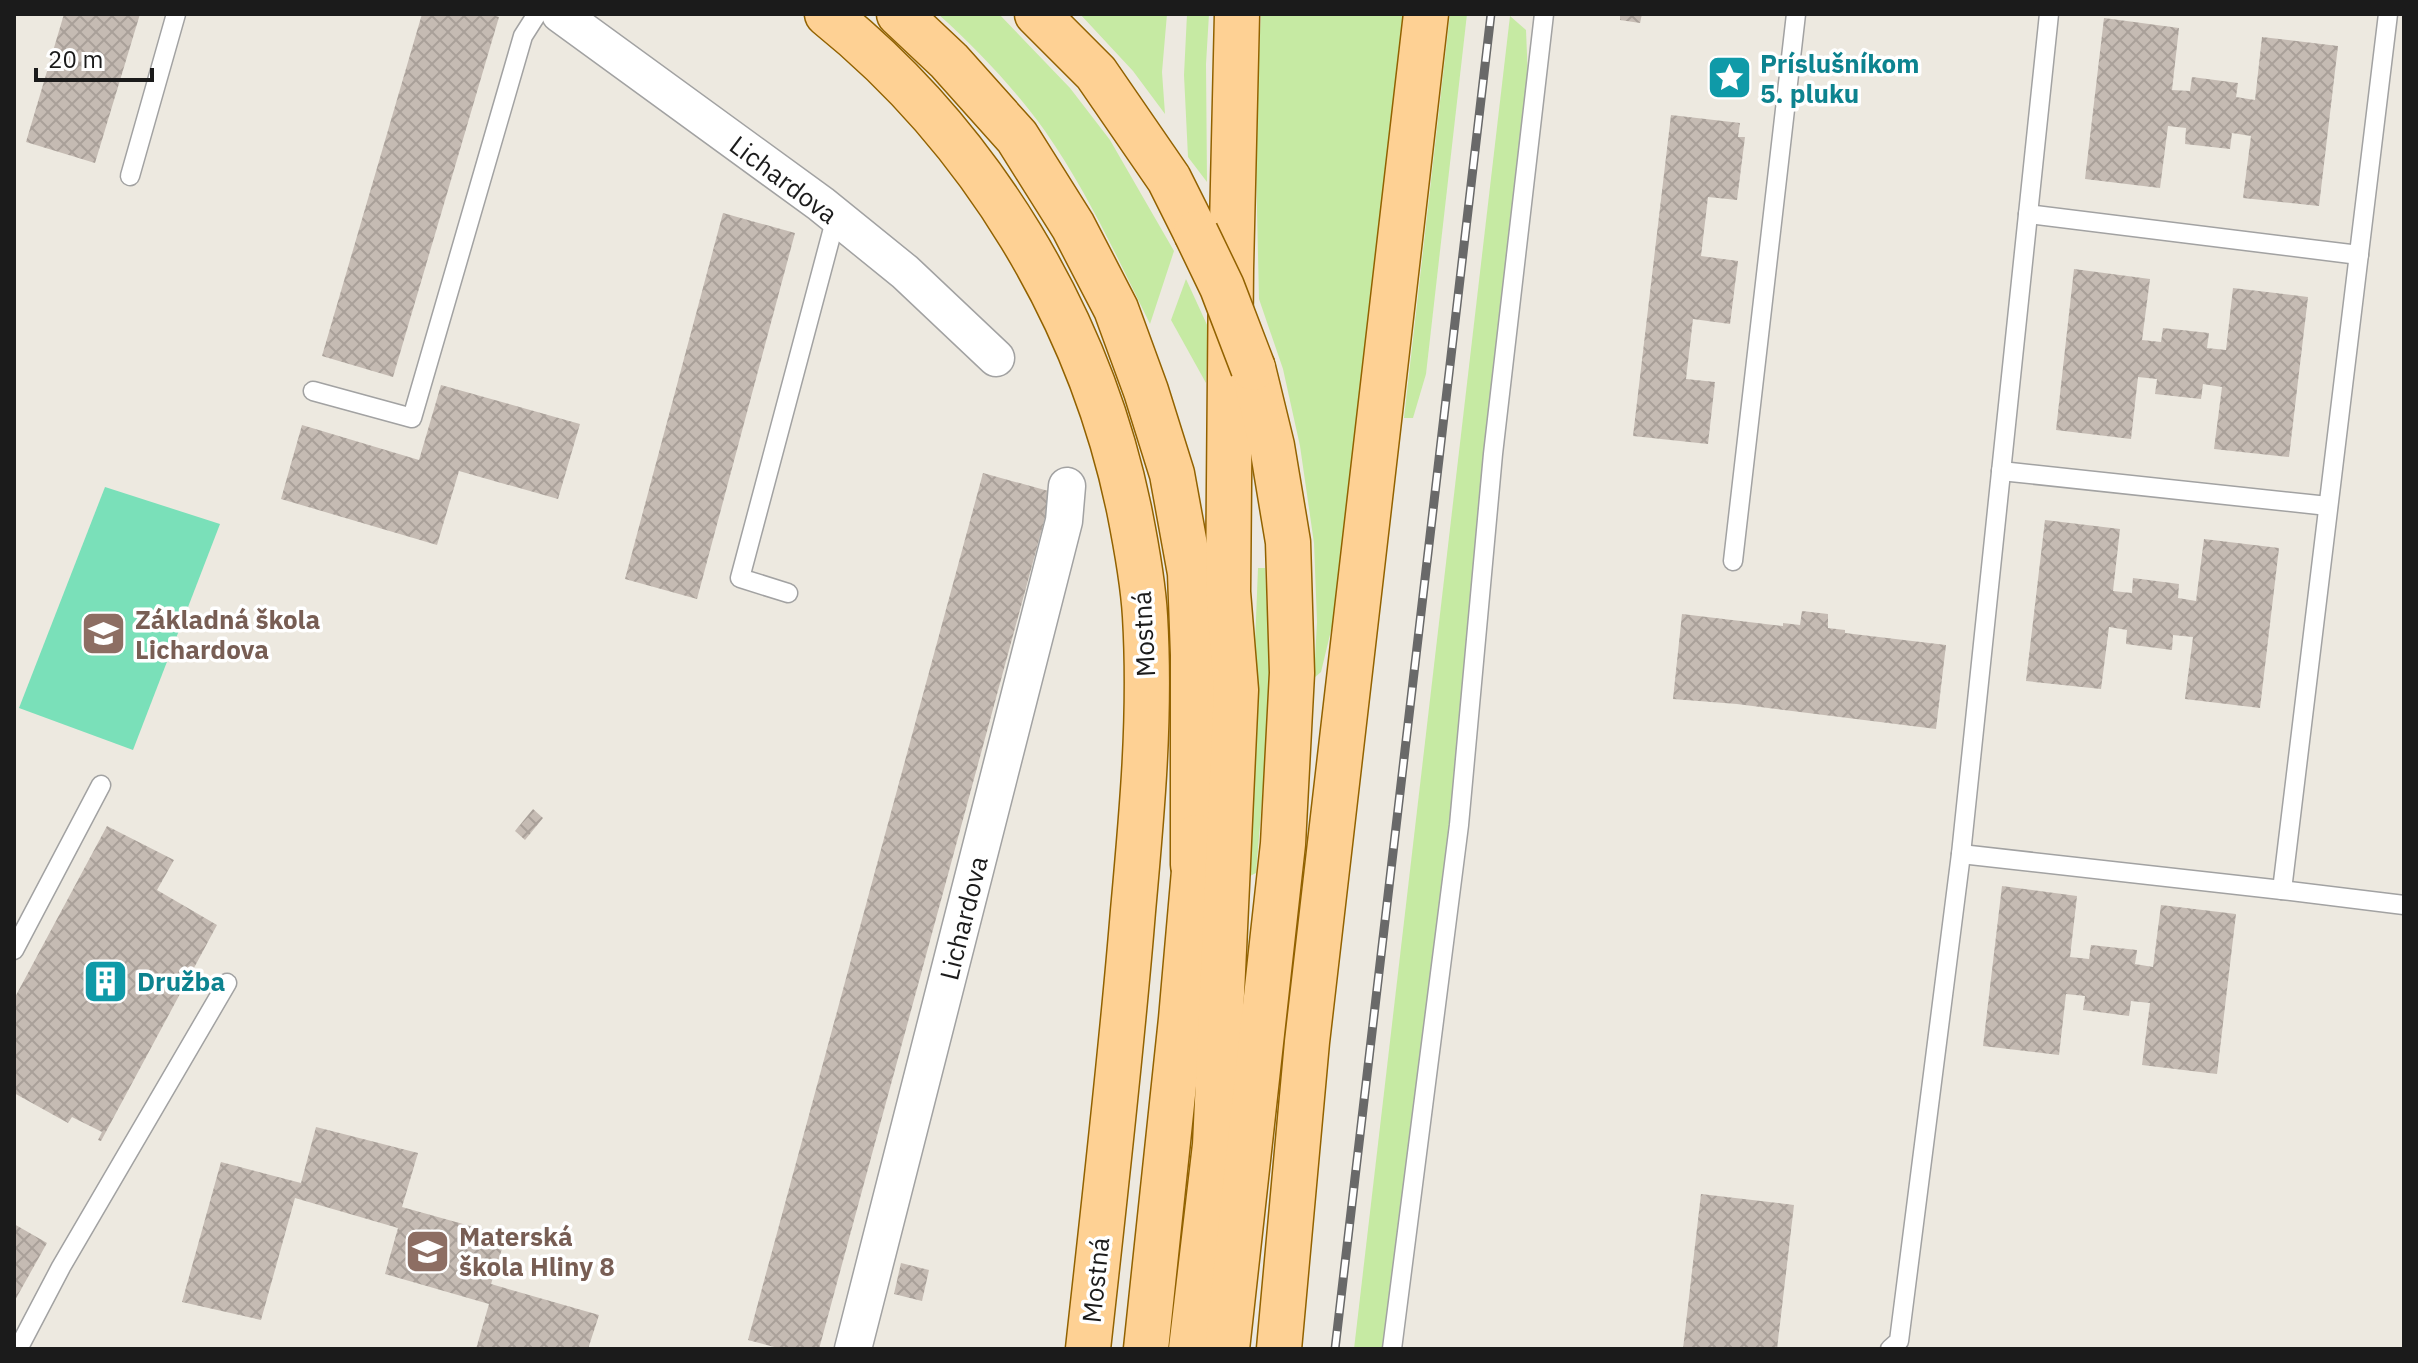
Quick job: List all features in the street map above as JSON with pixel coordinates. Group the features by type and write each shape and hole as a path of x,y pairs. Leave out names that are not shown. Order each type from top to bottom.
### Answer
{"main road":[{"name":"Mostná","path":"827,14 894,75 950,136 998,201 1042,271 1071,328 1097,394 1120,469 1135,540 1145,614 1144,783 1125,1014 1088,1349"},
{"path":"899,14 949,61 1017,137 1073,226 1116,309 1146,391 1172,474 1190,573 1193,865"},
{"path":"1037,14 1096,73 1169,179 1222,287 1253,368 1272,446 1288,542 1292,673 1283,844 1227,1349"},
{"path":"1191,1349 1215,1145 1236,690 1228,592 1237,14"},
{"path":"1279,1349 1307,1042 1426,14"},
{"path":"1146,1349 1181,1019 1193,865 1228,592"},
{"path":"1291,1225 1264,1032 1328,858"}],"street":[{"name":"Lichardova","path":"560,14 836,217 905,272 996,358"},
{"name":"Lichardova","path":"853,1349 1060,537 1067,486"}],"lane":[{"path":"130,176 176,14"},
{"path":"313,391 412,418 523,36 537,14"},
{"path":"1392,1349 1459,825 1493,454 1544,14"},
{"path":"1733,561 1796,14"},
{"path":"1890,1349 1899,1341 1961,854 2049,14"},
{"path":"2282,890 2388,14"},
{"path":"2028,214 2359,255"},
{"path":"788,593 740,578 836,217"},
{"path":"2001,471 2328,506"},
{"path":"15,948 101,785"},
{"path":"1961,854 2404,905"},
{"path":"18,1349 74,1245 227,983"}],"green space":[{"path":"938,14 999,14 1070,88 1110,140 1174,251 1150,324 1088,201 1045,131 994,70"},
{"path":"1080,14 1167,14 1162,72 1165,114 1133,71"},
{"path":"1187,14 1209,14 1206,64 1207,182 1188,157 1184,75"},
{"path":"1261,14 1403,14 1334,618 1321,672 1314,678 1317,622 1314,543 1300,446 1283,369 1259,299 1255,122"},
{"path":"1450,14 1467,14 1426,374 1413,418 1404,418"},
{"path":"1510,16 1526,30 1528,79 1463,722 1383,1349 1354,1349"},
{"path":"1186,279 1208,327 1206,383 1171,320"},
{"path":"105,487 220,524 133,750 19,708"},
{"path":"1258,568 1265,568 1271,692 1256,873 1250,876 1246,871"}],"building":[{"path":"64,14 140,14 95,163 26,142"},
{"path":"422,14 489,14 499,17 393,377 322,356"},
{"path":"1620,14 1642,14 1640,23 1620,20"},
{"path":"2104,18 2179,28 2172,90 2190,91 2192,77 2238,83 2236,97 2255,100 2262,37 2338,46 2319,206 2243,198 2251,136 2232,133 2230,149 2185,144 2186,128 2168,126 2160,188 2085,179"},
{"path":"1671,115 1740,123 1738,137 1745,137 1737,200 1708,197 1701,256 1738,261 1730,324 1693,319 1686,379 1715,382 1708,444 1633,436"},
{"path":"723,213 795,233 697,599 625,579"},
{"path":"2074,269 2150,279 2142,340 2161,342 2163,328 2209,333 2207,348 2226,350 2233,288 2308,297 2289,457 2214,449 2222,387 2203,384 2201,399 2155,394 2157,379 2138,377 2131,439 2056,430"},
{"path":"441,385 580,424 558,499 459,471 437,545 281,499 302,425 419,460"},
{"path":"983,473 1052,492 819,1349 782,1349 748,1340"},
{"path":"2045,520 2120,529 2113,591 2132,593 2133,578 2179,584 2178,598 2196,601 2204,539 2279,548 2260,708 2185,699 2193,637 2173,635 2172,650 2126,644 2127,630 2109,627 2101,689 2026,681"},
{"path":"1802,611 1828,614 1828,628 1845,630 1845,633 1946,645 1936,729 1673,699 1682,614 1783,626 1783,623 1800,625"},
{"path":"533,809 543,818 525,840 515,831"},
{"name":"Družba","path":"107,826 174,860 157,890 217,925 101,1141 98,1140 102,1132 72,1117 68,1123 14,1093 14,999"},
{"path":"2002,886 2077,896 2070,957 2089,959 2091,945 2137,950 2135,964 2153,967 2161,905 2236,914 2217,1074 2142,1065 2150,1003 2131,1001 2129,1016 2083,1010 2085,996 2066,994 2059,1055 1983,1046"},
{"path":"316,1127 418,1153 402,1207 506,1236 491,1284 599,1315 588,1349 476,1349 489,1304 385,1274 398,1228 295,1198 261,1320 182,1302 221,1162 301,1183"},
{"path":"1701,1194 1794,1205 1777,1349 1683,1349"},
{"path":"14,1224 47,1243 14,1302"},
{"path":"901,1263 929,1270 922,1301 894,1294"}],"railway":[{"path":"1335,1349 1491,14"}],"place":[{"name":"Príslušníkom 5. pluku","path":"1729,78"},
{"name":"Základná škola Lichardova","path":"104,634"},
{"name":"Družba","path":"106,981"},
{"name":"Materská škola Hliny 8","path":"428,1251"}]}
